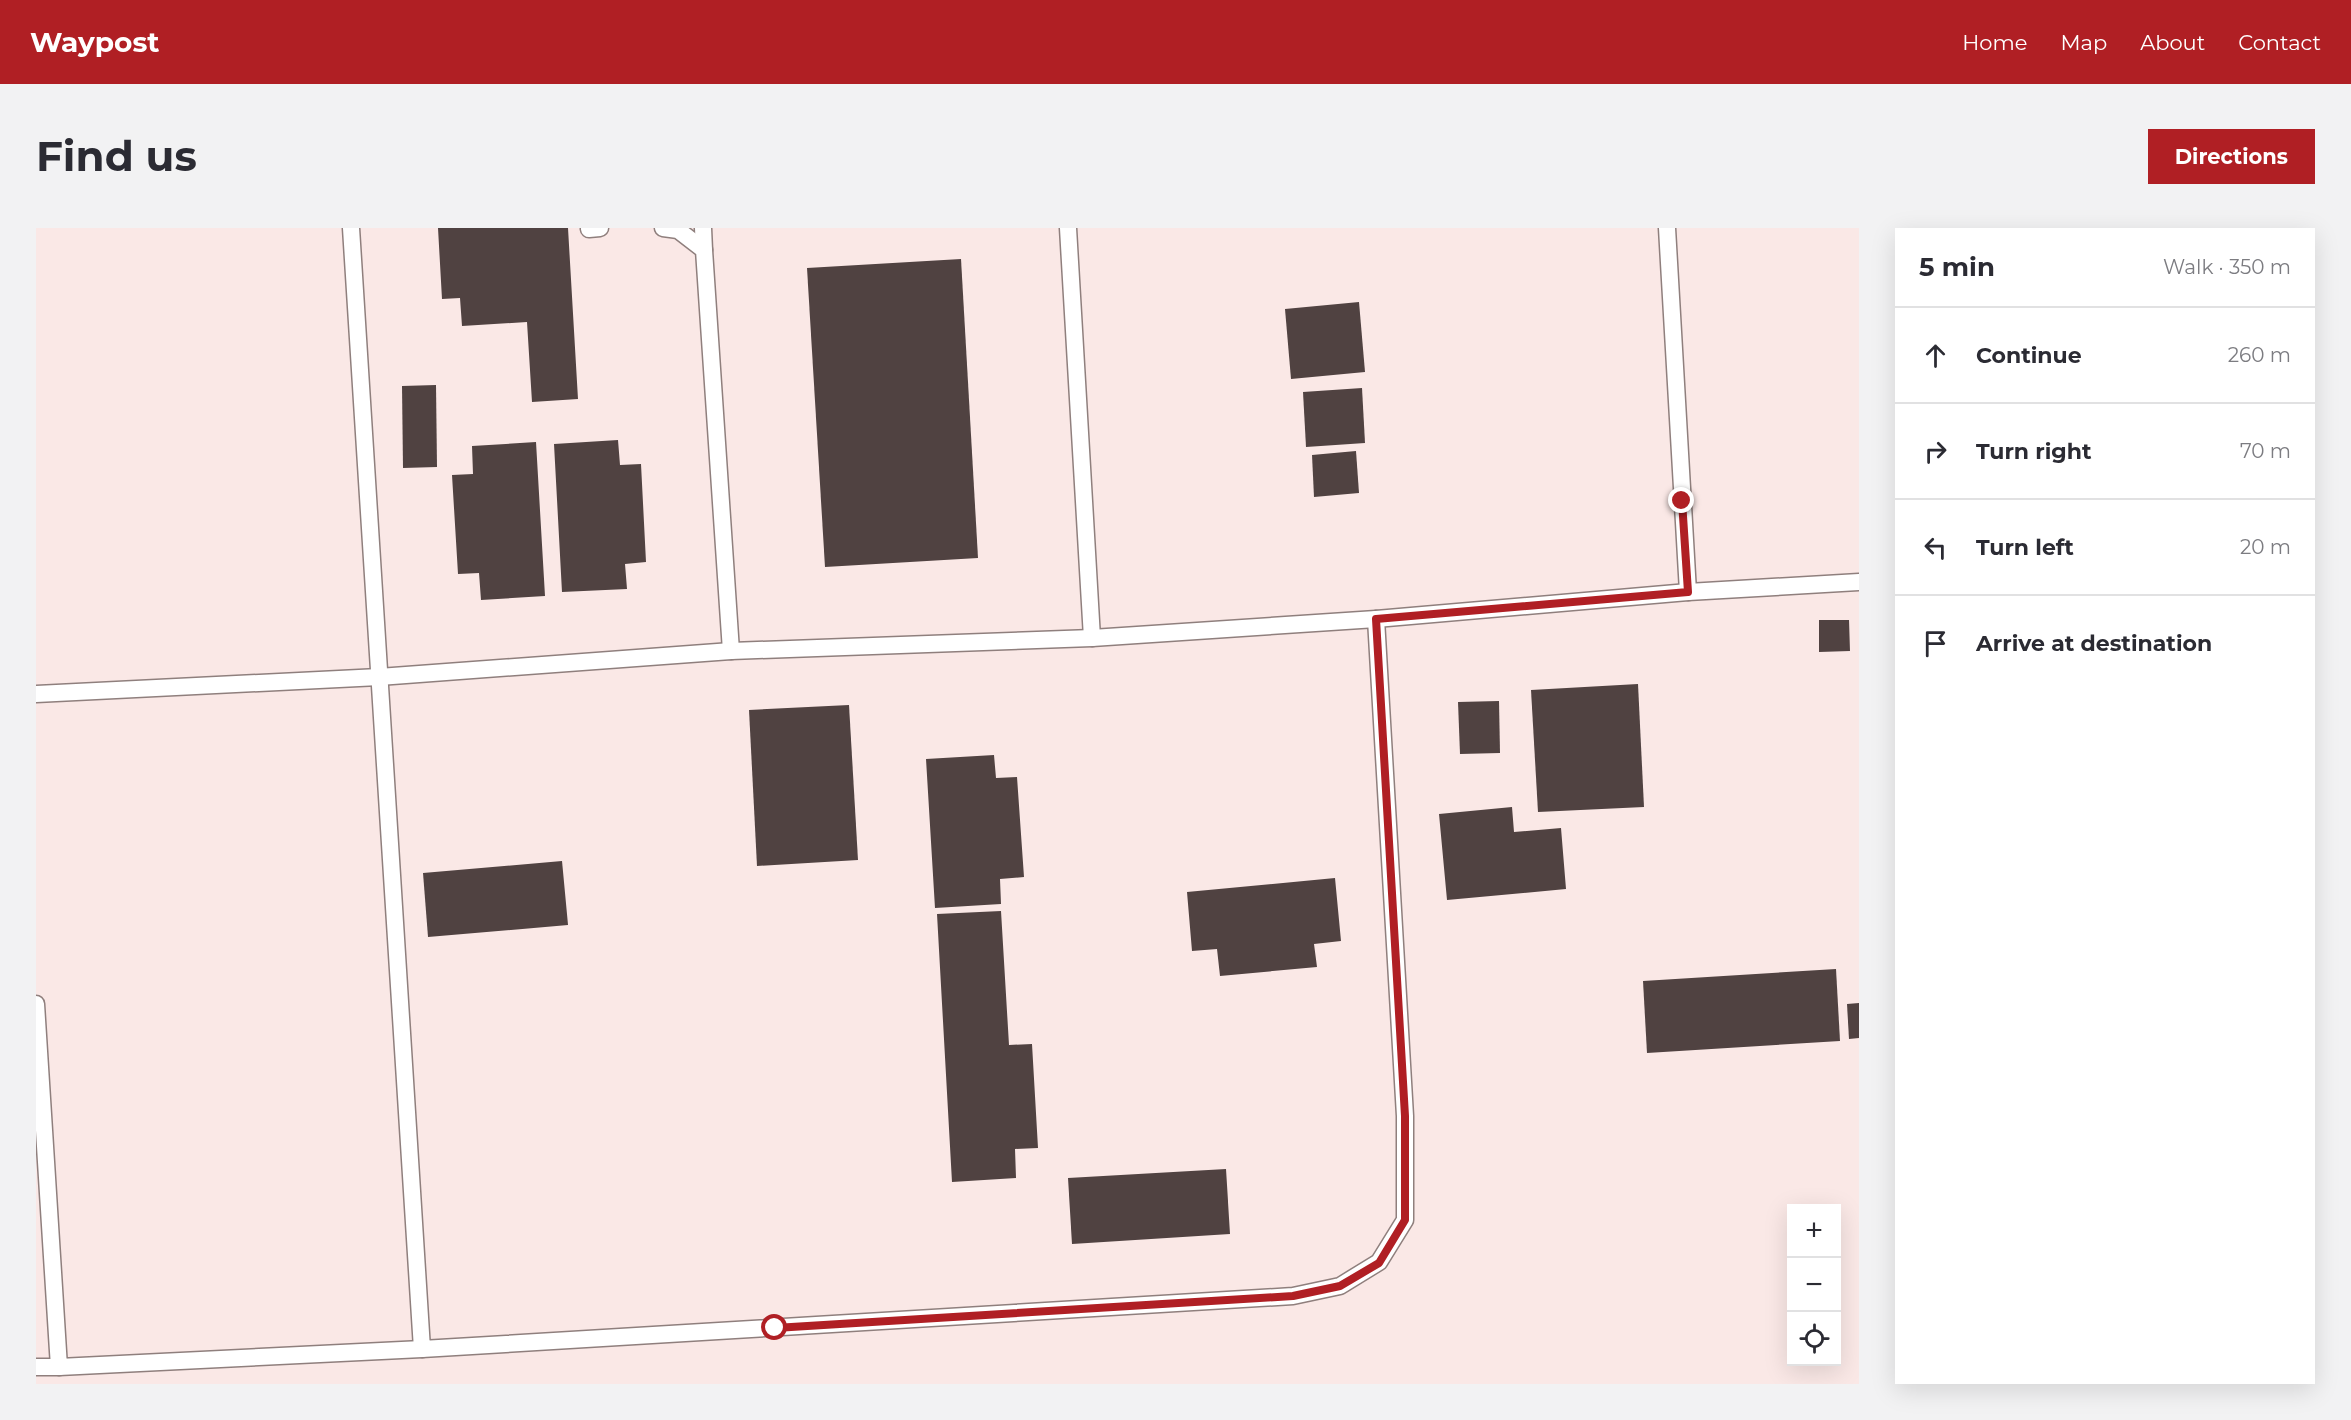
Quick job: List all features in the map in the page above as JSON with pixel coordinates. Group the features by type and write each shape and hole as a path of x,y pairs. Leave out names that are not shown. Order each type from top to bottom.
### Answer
{"lane":[{"path":"351,228 422,1349"},
{"path":"663,228 678,230 704,250"},
{"path":"703,228 731,651"},
{"path":"1068,228 1092,638"},
{"path":"1667,228 1688,592"},
{"path":"36,694 380,677 731,651 1092,638 1376,619 1688,592 1859,582"},
{"path":"36,1367 422,1349 1293,1296 1340,1286 1379,1263 1405,1220 1405,1116 1376,619"},
{"path":"36,1004 58,1367"}],"building":[{"path":"438,228 568,228 578,399 532,402 527,322 462,326 460,298 442,299"},
{"path":"961,259 978,558 825,567 807,268"},
{"path":"1359,302 1365,372 1291,379 1285,309"},
{"path":"436,385 437,467 403,468 402,386"},
{"path":"1362,388 1365,443 1306,447 1303,392"},
{"path":"618,440 620,465 641,464 646,562 625,564 627,589 562,592 554,444"},
{"path":"536,442 545,596 481,600 479,573 458,574 452,475 473,474 472,446"},
{"path":"1356,451 1359,493 1314,497 1312,455"},
{"path":"1819,620 1849,620 1850,651 1819,652"},
{"path":"1638,684 1644,807 1538,812 1531,690"},
{"path":"1499,701 1500,753 1460,754 1458,702"},
{"path":"849,705 858,860 757,866 749,710"},
{"path":"994,755 996,778 1017,777 1024,877 1000,879 1001,904 935,908 926,759"},
{"path":"1512,807 1514,832 1561,828 1566,889 1447,900 1439,814"},
{"path":"562,861 568,925 428,937 423,873"},
{"path":"1335,878 1341,941 1314,944 1317,967 1220,976 1217,949 1192,951 1187,892"},
{"path":"1001,911 1009,1045 1032,1044 1038,1148 1015,1149 1016,1178 952,1182 937,914"},
{"path":"1836,969 1840,1041 1647,1053 1643,981"},
{"path":"1859,1003 1859,1038 1849,1039 1847,1004"},
{"path":"1226,1169 1230,1234 1072,1244 1068,1178"}],"route":[{"path":"775,1328 1293,1296 1340,1286 1379,1263 1405,1220 1405,1116 1376,619 1688,592 1682,501"}]}
